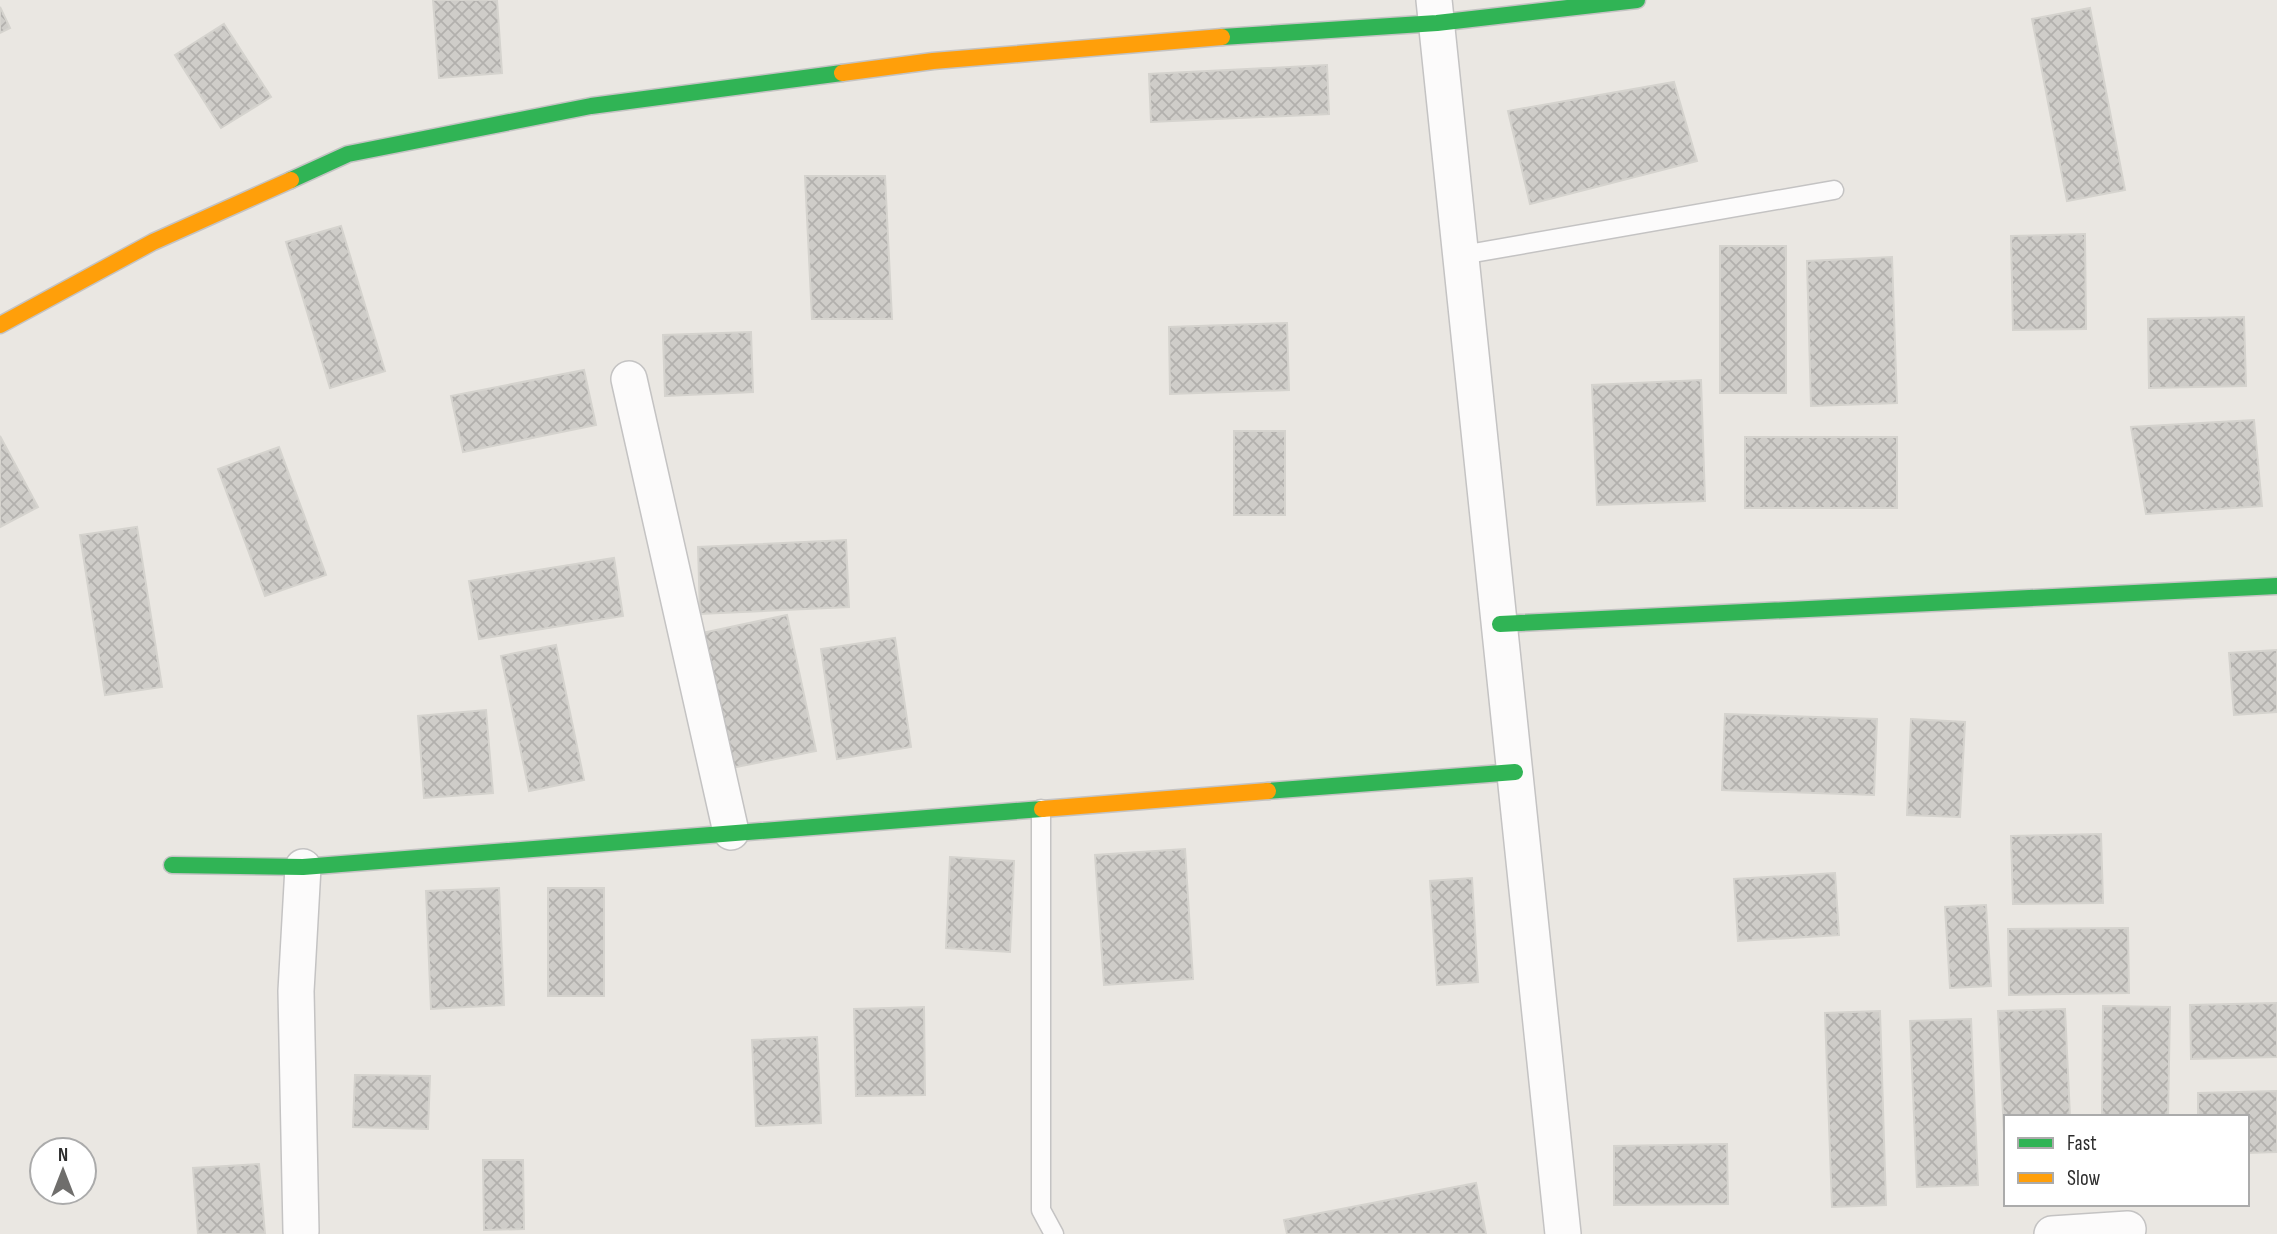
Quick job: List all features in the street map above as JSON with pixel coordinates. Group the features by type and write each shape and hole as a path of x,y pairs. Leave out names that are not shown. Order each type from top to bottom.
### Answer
{"street":[{"path":"0,325 153,242 348,154 591,106 933,61 1299,31 1436,12 1637,0"},
{"path":"1436,12 1563,1234"},
{"path":"629,379 731,832"},
{"path":"1500,624 2277,586"},
{"path":"172,865 303,867 1515,772"},
{"path":"300,1231 296,991 303,867"},
{"path":"2052,1234 2128,1229"}],"lane":[{"path":"1462,255 1834,190"},
{"path":"1041,809 1041,1210 1054,1234"}],"building":[{"path":"433,0 497,0 502,73 439,78"},
{"path":"0,7 10,28 0,33"},
{"path":"2090,8 2125,190 2067,201 2032,19"},
{"path":"224,24 271,97 221,128 175,55"},
{"path":"1327,65 1329,114 1151,122 1149,74"},
{"path":"1674,82 1697,161 1530,204 1508,111"},
{"path":"805,176 885,176 892,319 812,319"},
{"path":"341,226 385,371 330,388 286,242"},
{"path":"2085,234 2086,329 2013,330 2011,236"},
{"path":"1720,246 1786,246 1786,393 1720,393"},
{"path":"1892,257 1897,403 1811,406 1807,261"},
{"path":"2244,317 2246,386 2149,388 2148,319"},
{"path":"1287,323 1289,390 1170,394 1169,327"},
{"path":"751,332 753,392 665,396 663,335"},
{"path":"584,370 596,425 463,452 451,396"},
{"path":"1701,380 1705,501 1597,505 1592,385"},
{"path":"2254,420 2262,506 2146,514 2131,427"},
{"path":"1234,431 1285,431 1285,515 1234,515"},
{"path":"0,436 38,507 0,527"},
{"path":"1745,437 1897,437 1897,508 1745,508"},
{"path":"279,447 326,575 265,596 218,469"},
{"path":"137,527 162,687 105,695 80,535"},
{"path":"846,540 849,607 700,614 698,547"},
{"path":"614,558 623,616 479,639 469,581"},
{"path":"787,615 816,751 731,768 702,633"},
{"path":"895,638 911,747 837,759 821,649"},
{"path":"556,645 584,780 529,791 501,656"},
{"path":"2277,650 2277,712 2234,715 2229,653"},
{"path":"486,710 493,793 424,798 418,716"},
{"path":"1725,714 1877,719 1874,795 1722,790"},
{"path":"1911,719 1965,722 1960,817 1907,815"},
{"path":"2101,834 2103,903 2013,904 2011,836"},
{"path":"1185,849 1193,979 1104,985 1095,855"},
{"path":"950,857 1014,861 1010,952 946,948"},
{"path":"1835,873 1839,935 1738,941 1734,879"},
{"path":"1472,878 1478,982 1437,985 1430,881"},
{"path":"499,888 504,1005 431,1009 426,891"},
{"path":"548,888 604,888 604,996 548,996"},
{"path":"1986,905 1991,986 1950,988 1945,907"},
{"path":"2128,928 2129,993 2009,995 2008,929"},
{"path":"2277,1003 2277,1057 2191,1059 2190,1005"},
{"path":"2103,1006 2170,1007 2168,1115 2102,1115"},
{"path":"924,1007 925,1095 856,1096 854,1009"},
{"path":"2065,1009 2070,1115 2004,1115 2004,1134 1998,1011"},
{"path":"1880,1011 1886,1205 1832,1207 1825,1013"},
{"path":"1971,1019 1978,1185 1917,1187 1910,1021"},
{"path":"817,1037 821,1123 756,1126 752,1040"},
{"path":"355,1075 430,1076 428,1129 353,1127"},
{"path":"2277,1091 2277,1152 2249,1153 2249,1115 2198,1115 2198,1093"},
{"path":"1727,1144 1728,1204 1614,1205 1614,1146"},
{"path":"483,1160 523,1160 524,1229 484,1230"},
{"path":"259,1164 265,1234 198,1234 193,1168"},
{"path":"1476,1183 1486,1234 1287,1234 1284,1220"}],"traffic: fast":[{"path":"1222,37 1437,23 1637,0"},
{"path":"291,180 348,154 591,106 842,73"},
{"path":"1500,624 2277,586"},
{"path":"1268,791 1515,772"},
{"path":"172,865 303,867 1042,809"}],"traffic: slow":[{"path":"842,73 933,61 1222,37"},
{"path":"0,325 153,242 291,180"},
{"path":"1042,809 1268,791"}]}
